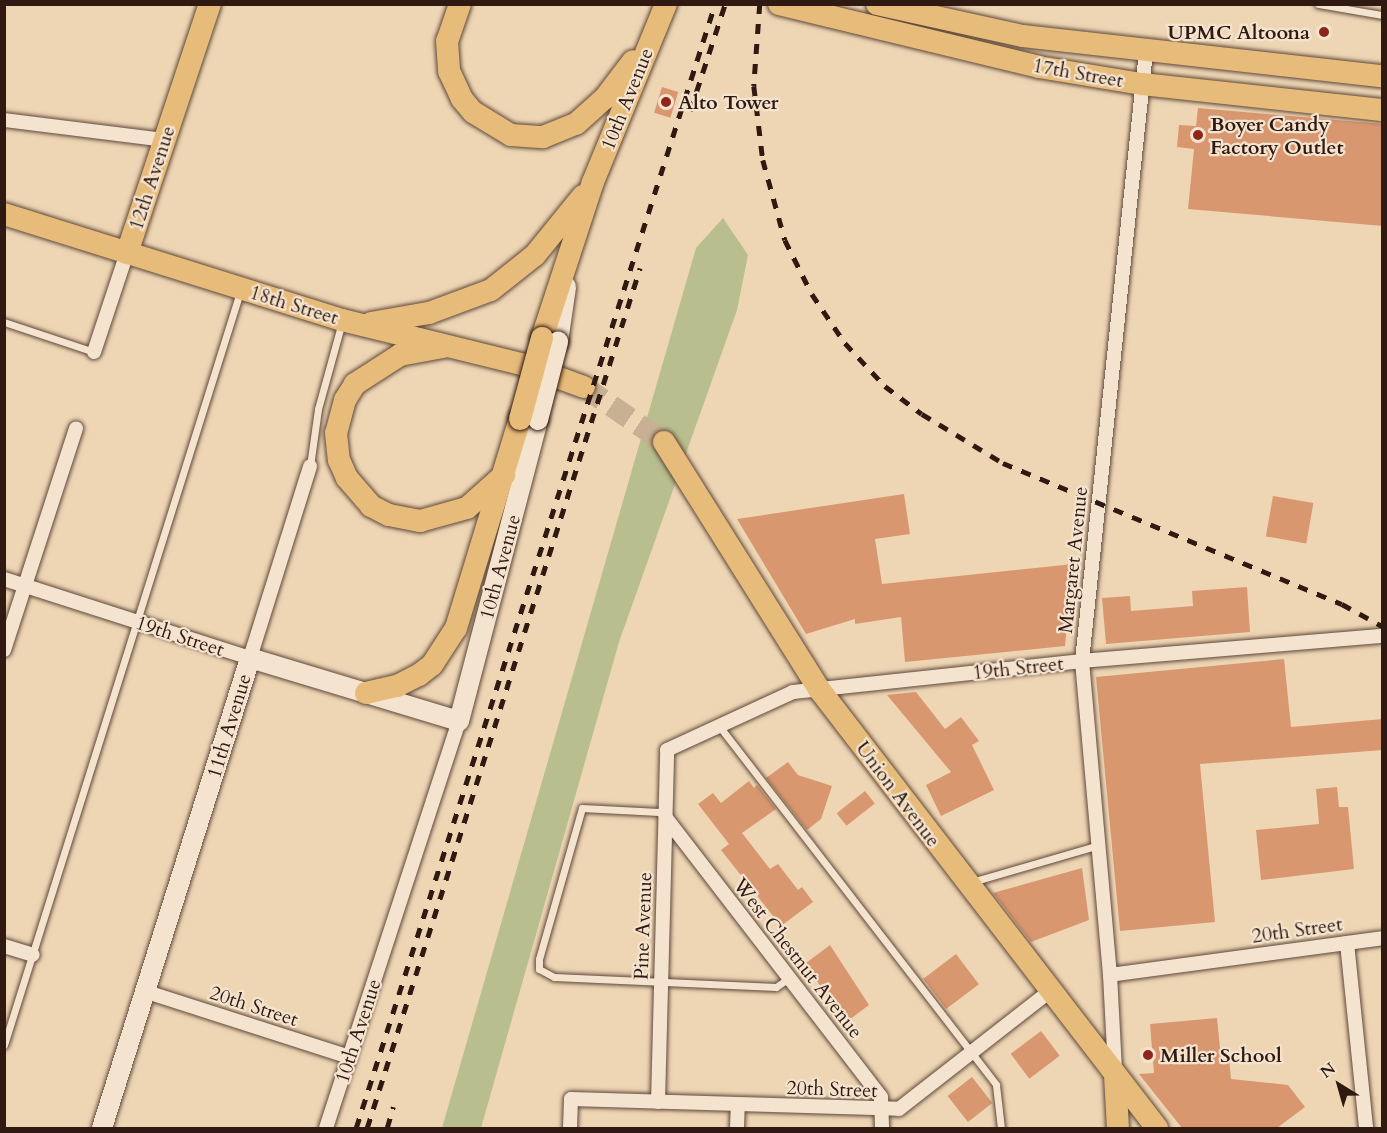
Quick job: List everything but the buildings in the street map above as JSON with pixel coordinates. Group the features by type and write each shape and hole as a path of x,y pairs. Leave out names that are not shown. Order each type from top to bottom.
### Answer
{"main road":[{"path":"460,4 447,41 449,71 462,99 473,112 511,135 543,137 576,124 605,98 652,35"},
{"name":"10th Avenue","path":"366,693 397,686 419,675 447,645 468,595 504,475 529,420 569,263 593,182 666,4"},
{"name":"17th Street","path":"779,4 943,46 1142,84 1383,110"},
{"name":"17th Street","path":"877,4 1023,36 1383,76"},
{"name":"12th Avenue","path":"127,253 165,140 204,5"},
{"path":"352,322 429,313 491,290 535,255 593,182"},
{"name":"18th Street","path":"4,214 352,322 453,345 584,387"},
{"path":"453,345 400,355 355,384 339,416 336,440 339,460 359,496 371,506 389,515 420,521 446,517 467,507 504,475"},
{"name":"Union Avenue","path":"664,442 819,689 966,883 1157,1128"},
{"path":"1115,1075 1118,1128"}],"street":[{"name":"Margaret Avenue","path":"1115,1075 1110,975 1082,661 1146,51"},
{"path":"4,120 165,140"},
{"name":"12th Avenue","path":"94,352 127,253"},
{"name":"10th Avenue","path":"326,1128 459,721 529,420"},
{"path":"4,650 76,428"},
{"name":"11th Avenue","path":"102,1128 147,992 310,466"},
{"name":"19th Street","path":"4,579 250,658 459,721"},
{"name":"19th Street","path":"667,750 793,692 1082,661 1379,639"},
{"name":"Pine Avenue","path":"658,1102 667,750"},
{"name":"West Chestnut Avenue","path":"666,818 881,1097 882,1128"},
{"name":"20th Street","path":"1110,975 1383,938"},
{"path":"1347,943 1366,1128"},
{"path":"4,946 33,955"},
{"name":"20th Street","path":"570,1128 571,1099 881,1111 899,1109 1050,991"},
{"name":"20th Street","path":"147,992 350,1057"},
{"path":"737,1128 738,1105"}],"lane":[{"path":"1318,4 1383,15"},
{"path":"4,1045 241,288"},
{"path":"4,322 94,352"},
{"name":"11th Avenue","path":"310,466 318,409 352,322"},
{"path":"719,726 996,1085 1001,1128"},
{"path":"666,818 659,812 582,808 538,959 539,969 554,977 776,987 789,978"},
{"path":"966,883 1099,845"}],"green space":[{"path":"723,218 748,255 737,310 619,642 481,1128 442,1128 696,248"}],"tunnel":[{"path":"584,387 664,442"}],"railway":[{"path":"356,1128 715,4"},
{"path":"690,111 725,4"},
{"path":"760,4 754,86 763,160 785,240 812,294 845,343 885,386 922,414 1003,463 1342,604 1382,626"},
{"path":"367,1128 640,268"},
{"path":"387,1128 393,1107"}],"place":[{"name":"UPMC Altoona","path":"1324,32"},
{"name":"Alto Tower","path":"666,102"},
{"name":"Boyer Candy Factory Outlet","path":"1198,135"},
{"name":"Miller School","path":"1148,1055"}]}
